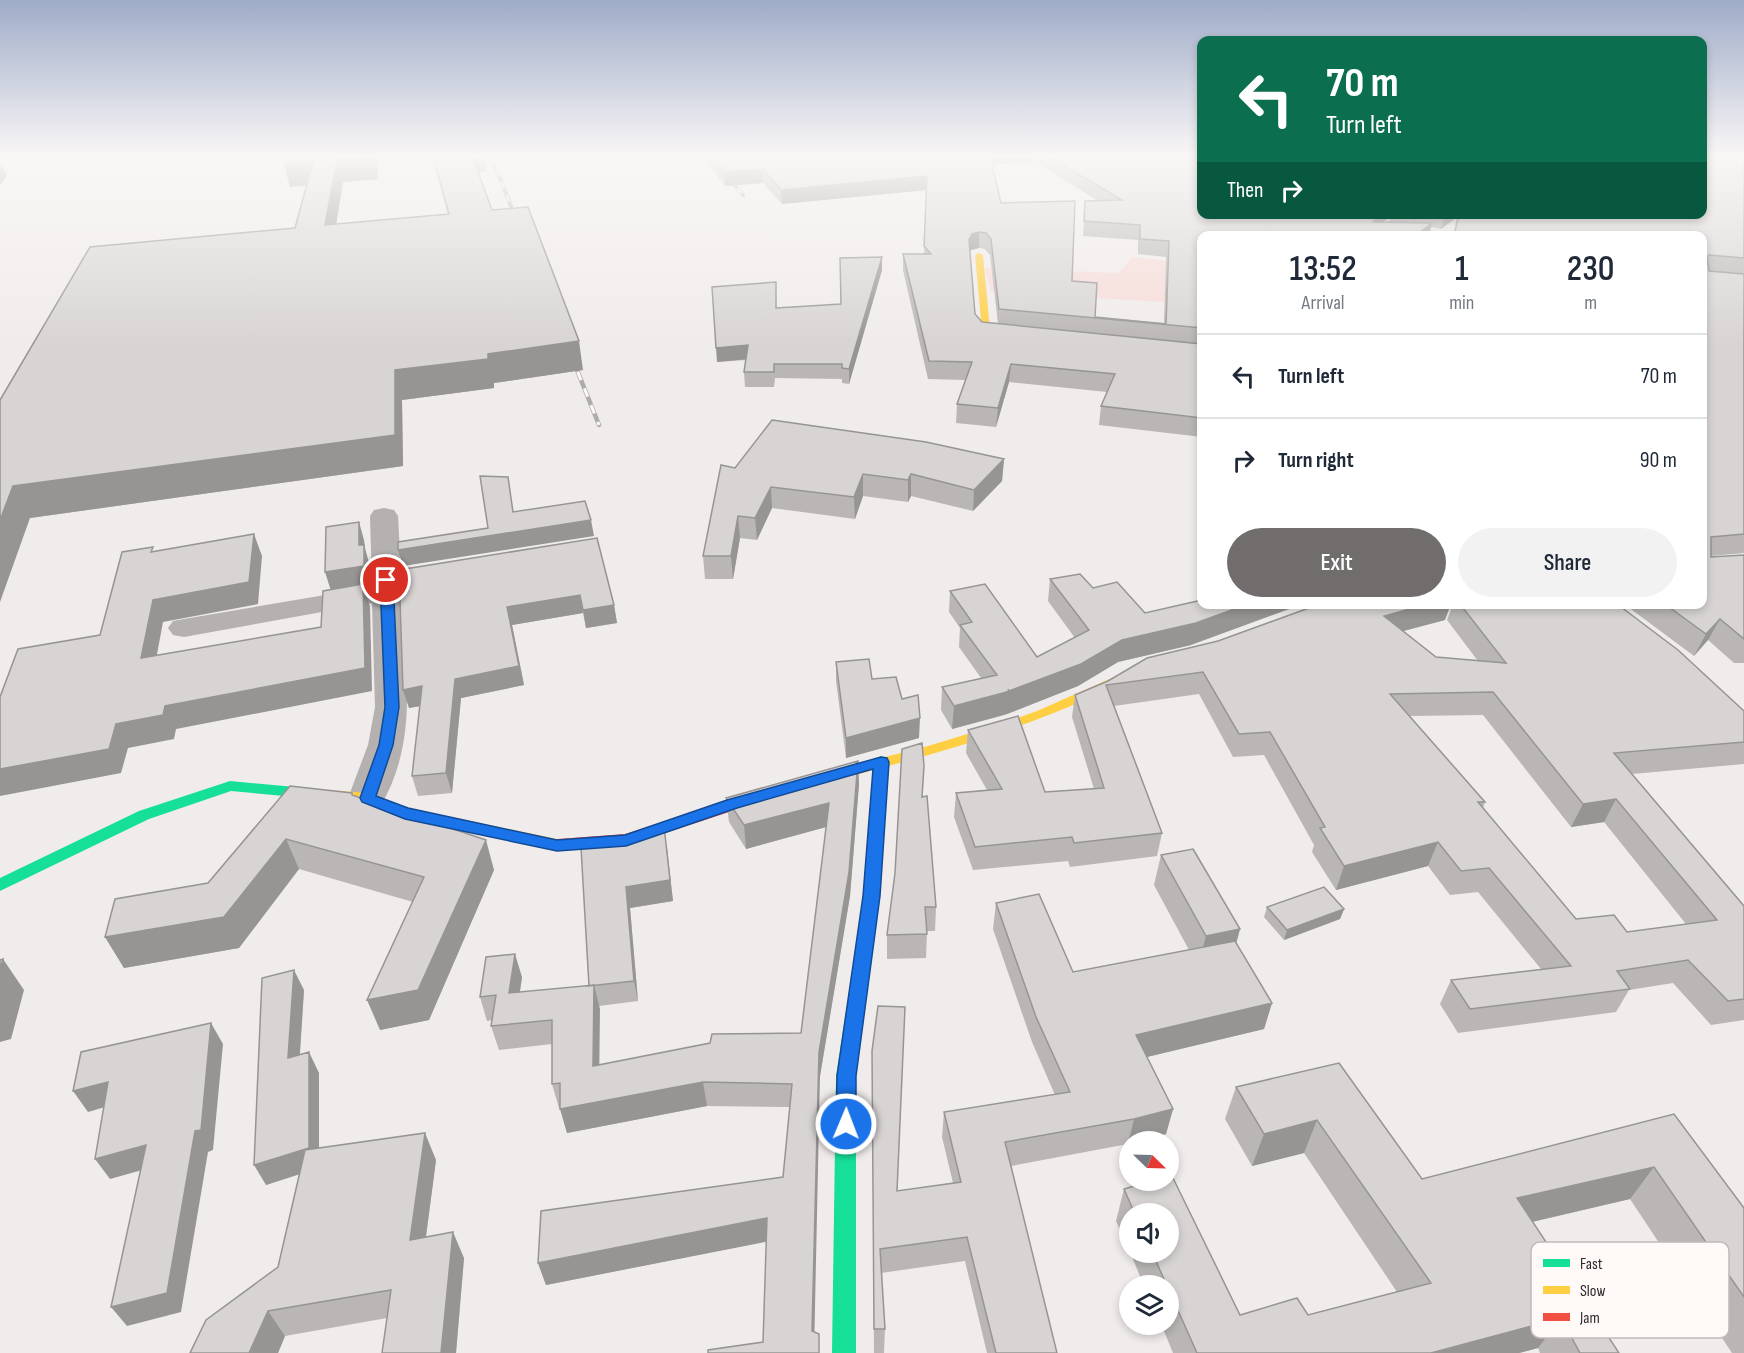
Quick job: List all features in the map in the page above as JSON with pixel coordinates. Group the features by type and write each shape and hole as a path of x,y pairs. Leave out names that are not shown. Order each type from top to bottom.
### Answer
{"street":[{"path":"1384,231 1401,219"},
{"path":"979,255 986,331 995,336 1030,339"},
{"path":"367,798 386,745 392,707 384,516"},
{"path":"184,628 387,586 457,569"},
{"path":"801,784 1014,726 1091,695 1131,671"},
{"path":"844,1353 846,1076 872,896 881,762"},
{"path":"0,885 144,815 230,786 367,798 405,813 557,846 626,840 778,791"}],"shaded area":[{"path":"1132,257 1197,264 1197,304 991,292 985,268 1119,273"}],"building":[{"path":"297,219 326,219 325,225 391,219 533,219 579,341 488,354 488,359 395,370 395,435 13,486 0,520 0,400 90,247 295,228"},
{"path":"925,219 1074,219 1072,281 1097,283 1095,317 1166,324 1169,241 1140,239 1140,225 1084,221 1084,219 1375,219 1373,222 1432,223 1422,231 1197,231 1197,328 999,309 991,239 986,233 972,234 969,240 975,314 982,322 1197,344 1197,417 1101,406 1115,374 1011,364 998,408 957,404 972,362 929,361 903,254 931,254 924,246"},
{"path":"1458,219 1744,219 1744,258 1709,255 1707,257 1707,231 1455,231"},
{"path":"882,257 849,369 842,368 842,364 774,364 774,372 744,372 748,345 716,348 712,287 776,282 776,308 841,304 840,258"},
{"path":"1707,257 1709,271 1744,274 1744,534 1711,537 1711,557 1744,555 1744,639 1720,619 1706,634 1672,609 1707,609"},
{"path":"772,420 926,442 1004,459 974,490 911,474 908,480 863,474 854,497 771,487 755,518 738,516 731,556 703,556 721,465 735,468"},
{"path":"480,476 508,477 513,512 585,501 591,520 398,550 398,542 488,528"},
{"path":"359,522 359,545 364,545 364,566 325,572 326,527"},
{"path":"254,534 249,582 153,600 141,658 321,627 323,591 363,584 365,668 165,706 163,715 116,724 109,749 0,769 0,697 18,649 100,635 122,552 153,547 151,552"},
{"path":"597,538 614,605 583,610 580,595 507,607 519,666 455,679 446,773 412,776 422,686 403,690 399,570"},
{"path":"1080,574 1093,588 1117,582 1145,613 1197,601 1197,609 1234,609 1196,623 1122,640 1081,664 1009,691 954,706 942,687 997,675 960,625 972,622 950,591 985,584 1037,657 1089,630 1050,579"},
{"path":"1306,609 1410,609 1384,616 1436,657 1506,663 1464,609 1624,609 1678,650 1744,711 1744,742 1614,753 1744,906 1744,999 1728,1001 1688,960 1617,971 1630,989 1470,1009 1451,980 1571,966 1489,868 1461,871 1438,842 1344,866 1320,828 1325,827 1270,732 1239,734 1203,672 1106,685 1162,833 1074,843 1072,837 975,847 956,793 1002,789 968,730 1018,716 1045,792 1104,788 1075,695 1108,681 1147,658 1218,641","holes":["1493,692 1583,804 1616,799 1717,920 1627,932 1614,915 1576,919 1478,802 1485,802 1390,694"]},
{"path":"869,659 872,679 896,677 902,699 918,695 920,718 846,738 836,662"},
{"path":"922,743 924,766 922,797 927,796 936,907 925,907 927,934 887,935 895,873 902,749"},
{"path":"858,761 849,872 819,1052 812,1331 819,1334 819,1353 708,1353 708,1350 763,1342 767,1218 538,1263 541,1211 783,1177 792,1084 703,1082 560,1109 560,1083 552,1084 552,1020 491,1026 496,995 480,997 486,957 515,954 509,993 594,985 593,1066 710,1043 712,1034 801,1033 829,803 744,825 726,798"},
{"path":"290,786 352,793 352,795 486,840 418,990 367,1000 424,877 286,839 224,917 105,937 115,899 208,883"},
{"path":"664,826 670,880 626,887 634,981 589,986 581,848 623,841"},
{"path":"1193,849 1240,929 1206,936 1161,855"},
{"path":"1324,887 1344,909 1287,930 1267,907"},
{"path":"1039,894 1073,972 1235,941 1272,1003 1136,1035 1173,1109 1134,1119 1005,1142 1057,1353 996,1353 967,1237 880,1249 885,1329 874,1329 872,1051 878,1006 905,1007 897,1191 961,1182 944,1112 1070,1092 1036,1017 996,903"},
{"path":"294,970 288,1058 309,1052 309,1148 254,1165 262,978"},
{"path":"211,1023 201,1130 195,1131 167,1293 111,1307 146,1145 95,1159 108,1082 73,1091 81,1052"},
{"path":"1339,1063 1422,1179 1674,1114 1744,1208 1744,1297 1729,1275 1729,1242 1706,1242 1654,1167 1517,1198 1546,1242 1531,1242 1531,1326 1431,1353 1197,1353 1179,1313 1179,1275 1162,1275 1157,1263 1179,1263 1179,1203 1130,1203 1125,1191 1179,1190 1240,1315 1297,1298 1308,1315 1431,1283 1317,1120 1264,1134 1236,1087"},
{"path":"425,1133 410,1240 453,1232 441,1353 382,1353 391,1290 268,1311 249,1353 190,1353 206,1320 278,1267 305,1150"},
{"path":"1572,1338 1609,1338 1619,1353 1580,1353"}],"railway":[{"path":"516,219 518,224"},
{"path":"571,355 599,425"}],"traffic: fast":[{"path":"386,580 443,571"},
{"path":"844,1353 846,1076 872,896 881,761"},
{"path":"0,885 144,815 230,786 317,794"}],"traffic: slow":[{"path":"1386,229 1402,231"},
{"path":"979,255 986,331 995,336 1020,338"},
{"path":"816,780 930,750 1005,727 1078,699 1114,681"},
{"path":"317,794 367,798 405,813 557,845"}],"traffic: jam":[{"path":"557,845 626,840 770,793"}],"route":[{"path":"386,580 392,707 386,745 367,798 405,813 557,846 626,840 732,804 881,762 872,896 846,1076 846,1124"}]}
